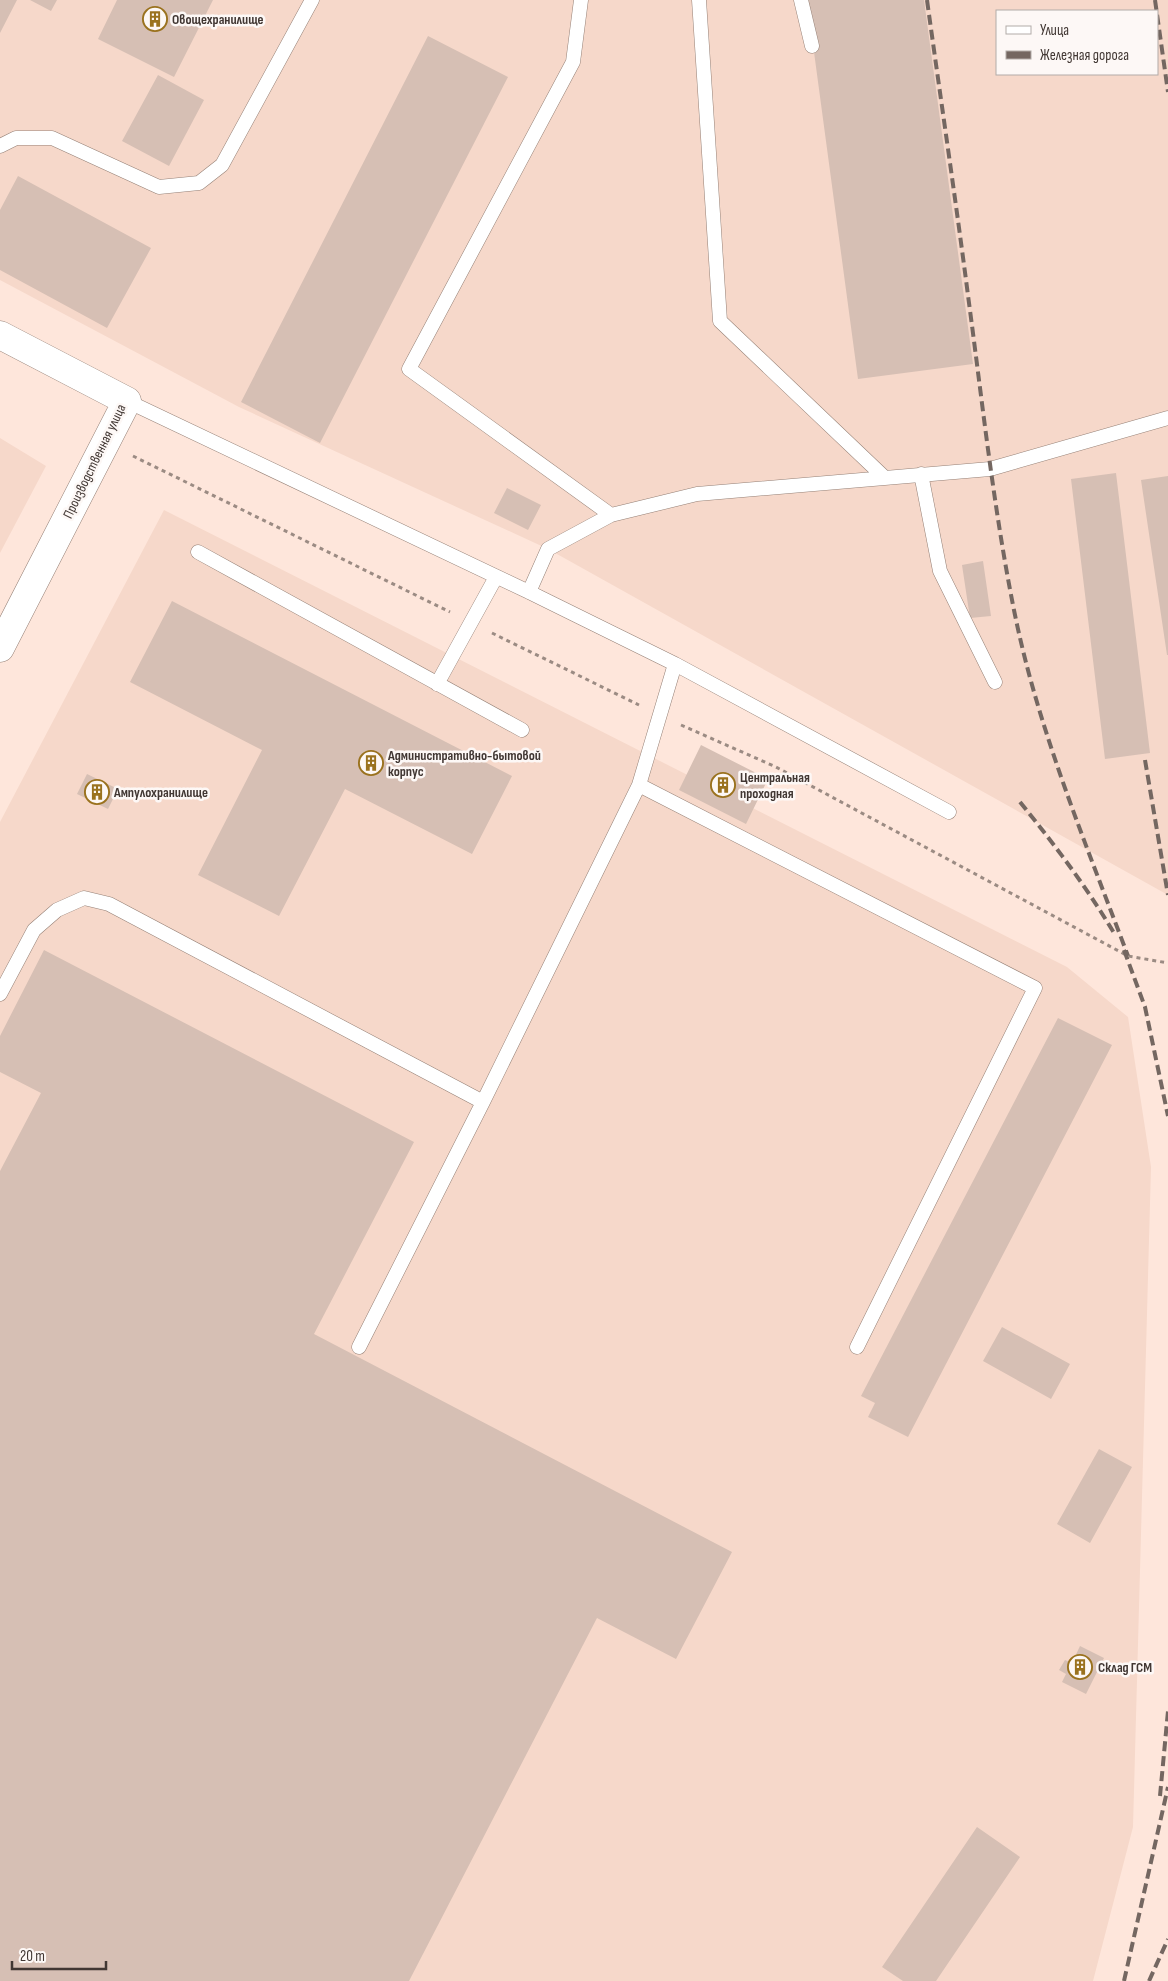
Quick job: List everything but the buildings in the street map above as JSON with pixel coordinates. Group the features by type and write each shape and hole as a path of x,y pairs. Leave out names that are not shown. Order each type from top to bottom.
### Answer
{"street":[{"name":"Производственная улица","path":"0,335 127,401 0,648"}],"lane":[{"path":"0,146 16,138 52,138 159,187 199,183 222,165 312,0"},
{"path":"581,0 573,62 409,369 611,515"},
{"path":"699,0 720,321 885,478"},
{"path":"801,0 812,46"},
{"path":"127,401 529,592 674,664 949,812"},
{"path":"529,592 548,549 611,515 697,494 990,468 1168,418"},
{"path":"921,474 940,571 995,682"},
{"path":"198,552 522,730"},
{"path":"436,684 496,577"},
{"path":"359,1346 483,1102 640,785 674,664"},
{"path":"640,785 1035,988 857,1347"},
{"path":"0,994 34,930 57,910 84,898 109,904 483,1102"}],"shaded area":[{"path":"0,0 1168,0 1168,895 548,549 239,407 0,280"},
{"path":"0,438 46,466 0,553"},
{"path":"164,510 1067,967 1128,1017 1151,1167 1133,1827 1093,1981 0,1981 0,822"}],"railway":[{"path":"927,0 995,498 1015,615 1025,659 1050,745 1128,956"},
{"path":"1155,0 1156,10"},
{"path":"1158,21 1168,92"},
{"path":"1145,760 1168,895"},
{"path":"1020,802 1069,866 1114,933"},
{"path":"1124,950 1145,1007 1168,1116"},
{"path":"1160,1796 1168,1711"},
{"path":"1124,1981 1168,1787"},
{"path":"1149,1981 1168,1939"}],"place":[{"name":"Овощехранилище","path":"155,19"},
{"name":"Административно-бытовой корпус","path":"371,763"},
{"name":"Центральная проходная","path":"723,785"},
{"name":"Ампулохранилище","path":"97,792"},
{"name":"Склад ГСМ","path":"1080,1667"}]}
